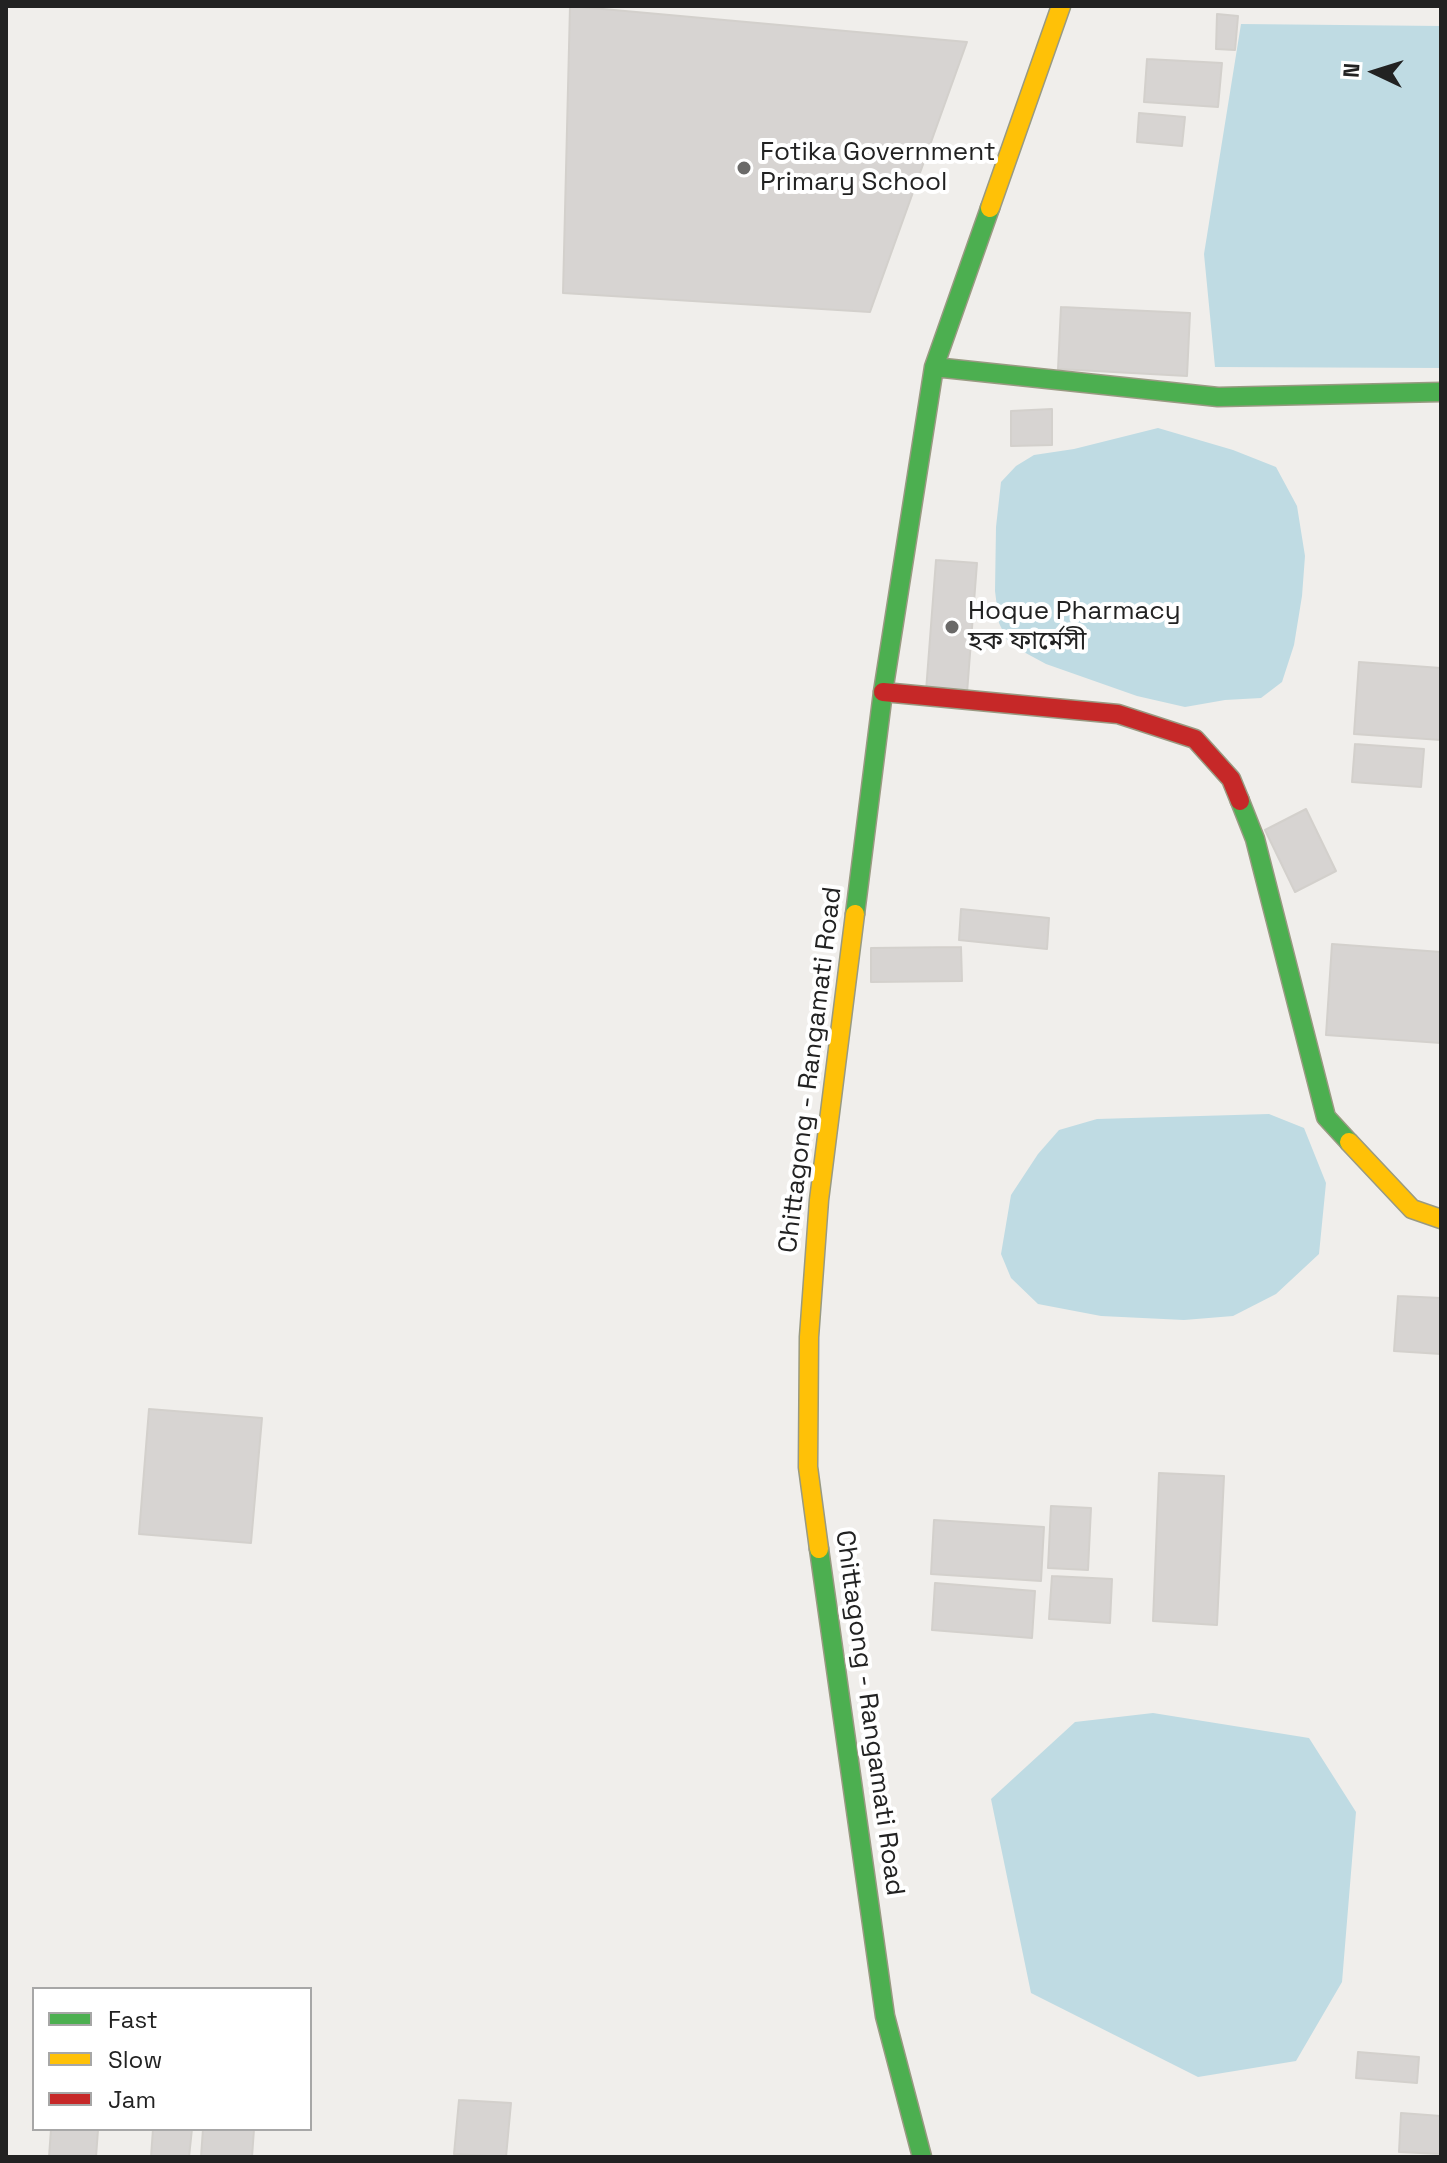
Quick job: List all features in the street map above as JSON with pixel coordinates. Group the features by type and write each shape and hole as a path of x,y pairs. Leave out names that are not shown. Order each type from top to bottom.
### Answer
{"main road":[{"name":"Chittagong - Rangamati Road","path":"922,2157 885,2016 808,1467 809,1337 819,1200 883,692 934,367 1061,6"},
{"path":"934,367 1218,397 1441,392"},
{"path":"883,692 1118,714 1195,739 1231,779 1255,839 1326,1117 1412,1209 1441,1219"}],"water":[{"path":"1241,24 1441,26 1441,368 1215,367 1204,254"},
{"path":"1158,428 1233,450 1276,467 1297,506 1305,556 1294,645 1282,682 1261,698 1185,707 1137,696 1046,664 1009,644 999,623 995,591 996,527 1001,482 1016,466 1034,455 1074,449"},
{"path":"1269,1114 1304,1128 1326,1183 1319,1254 1276,1294 1233,1316 1184,1320 1101,1316 1038,1304 1011,1278 1001,1254 1011,1195 1038,1154 1059,1130 1097,1119"},
{"path":"1153,1713 1309,1738 1356,1812 1342,1982 1296,2061 1198,2077 1031,1993 991,1799 1075,1722"}],"building":[{"name":"Fotika Government Primary School","path":"570,6 967,42 870,312 563,293"},
{"path":"1217,14 1238,16 1235,50 1216,49"},
{"path":"1147,59 1222,63 1218,107 1144,102"},
{"path":"1139,113 1185,117 1182,146 1137,142"},
{"path":"1061,307 1190,313 1187,376 1058,369"},
{"path":"1052,409 1052,445 1011,446 1011,411"},
{"name":"Hoque Pharmacy হক ফার্মেসী","path":"936,560 977,563 967,693 926,691"},
{"path":"1359,662 1441,668 1441,740 1354,734"},
{"path":"1355,744 1424,749 1421,787 1352,782"},
{"path":"1306,809 1336,871 1295,892 1265,830"},
{"path":"961,909 1049,918 1047,949 959,940"},
{"path":"1332,944 1441,952 1441,1043 1326,1035"},
{"path":"961,947 962,981 871,982 871,948"},
{"path":"1398,1296 1441,1298 1441,1354 1394,1351"},
{"path":"149,1409 262,1418 251,1543 139,1534"},
{"path":"1159,1473 1224,1476 1217,1625 1153,1621"},
{"path":"1051,1506 1091,1508 1088,1570 1048,1568"},
{"path":"934,1520 1044,1527 1041,1581 931,1574"},
{"path":"1052,1576 1112,1579 1110,1623 1049,1619"},
{"path":"935,1583 1035,1591 1032,1638 932,1630"},
{"path":"1358,2052 1419,2057 1417,2083 1356,2078"},
{"path":"459,2100 511,2103 506,2157 454,2154"},
{"path":"1401,2113 1441,2116 1441,2154 1399,2152"},
{"path":"51,2131 98,2131 96,2157 49,2157"},
{"path":"153,2131 192,2131 189,2157 151,2157"},
{"path":"203,2131 254,2131 252,2157 201,2157"}],"traffic: fast":[{"path":"855,914 883,692 934,367 990,208"},
{"path":"934,367 1218,397 1441,392"},
{"path":"1240,801 1255,839 1326,1117 1349,1142"},
{"path":"819,1549 885,2016 922,2157"}],"traffic: slow":[{"path":"990,208 1061,6"},
{"path":"819,1549 808,1467 809,1337 819,1200 855,914"},
{"path":"1349,1142 1412,1209 1441,1219"}],"traffic: jam":[{"path":"883,692 1118,714 1195,739 1231,779 1240,801"}],"place":[{"name":"Fotika Government Primary School","path":"744,168"},
{"name":"Hoque Pharmacy হক ফার্মেসী","path":"952,627"}]}
